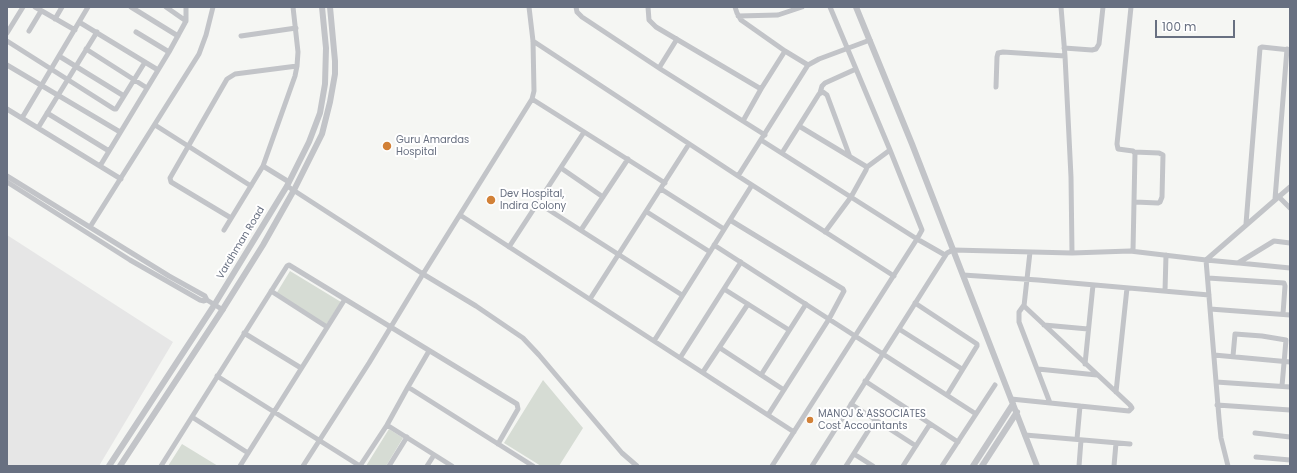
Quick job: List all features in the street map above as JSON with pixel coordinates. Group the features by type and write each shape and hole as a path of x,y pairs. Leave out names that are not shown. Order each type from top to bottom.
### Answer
{"street":[{"path":"7,33 23,7"},
{"path":"35,7 75,30"},
{"path":"55,19 62,7"},
{"path":"22,118 88,7"},
{"path":"131,7 178,36"},
{"path":"100,166 186,22 186,7"},
{"path":"90,227 199,54 206,35 213,7"},
{"path":"224,230 263,166 298,66 296,28 293,7"},
{"name":"Vardhman Road","path":"109,466 215,304 288,184 309,142 320,113 325,84 326,48 322,7"},
{"name":"Vardhman Road","path":"120,466 263,245 294,190 322,134 334,86 336,61 330,7"},
{"path":"303,466 532,99 534,90 533,41 529,7"},
{"path":"576,7 577,12 582,17 743,121 782,153 917,239 945,255"},
{"path":"648,7 649,20 656,27 761,89"},
{"path":"735,7 738,16 742,20 808,65"},
{"path":"738,16 778,15 802,7"},
{"path":"772,466 922,230 830,7"},
{"path":"856,7 915,151 1037,466"},
{"path":"1061,7 1071,177 1072,253"},
{"path":"1064,48 1096,49 1099,44 1103,7"},
{"path":"1131,7 1117,144 1118,149 1134,152 1159,153 1163,155 1162,197 1160,202 1135,202"},
{"path":"168,8 186,22"},
{"path":"29,31 41,11"},
{"path":"79,22 158,70"},
{"path":"241,36 296,28"},
{"path":"38,128 97,32"},
{"path":"136,32 169,52"},
{"path":"659,68 677,39"},
{"path":"738,176 808,65 819,59 870,40"},
{"path":"7,41 114,110 145,62"},
{"path":"533,41 738,176 894,276"},
{"path":"1246,224 1260,48 1262,47 1288,50 1277,198"},
{"path":"86,49 147,88"},
{"path":"743,121 761,89 786,51"},
{"path":"996,87 996,56 998,53 1065,56"},
{"path":"59,56 124,96"},
{"path":"231,218 170,180 172,172 231,76 236,74 298,66"},
{"path":"8,67 120,132"},
{"path":"782,153 820,93 822,86 825,83 856,69"},
{"path":"820,93 823,92 827,95 850,157"},
{"path":"532,99 665,183"},
{"path":"7,109 121,179"},
{"path":"47,113 109,151"},
{"path":"155,125 251,186"},
{"path":"800,126 866,167"},
{"path":"509,247 584,132"},
{"path":"590,299 647,212 689,144"},
{"path":"825,232 851,197 866,170 866,167 890,150"},
{"path":"1133,251 1136,155 1134,152"},
{"path":"581,230 628,159"},
{"path":"263,166 294,190 423,274 476,306 523,338 622,454 637,466"},
{"path":"561,168 603,197"},
{"path":"7,176 205,296 207,300 222,310"},
{"path":"7,182 130,260 200,300 207,300"},
{"path":"654,341 752,185"},
{"path":"1206,260 1290,186"},
{"path":"661,189 724,229"},
{"path":"1277,198 1290,208"},
{"path":"538,203 682,295"},
{"path":"647,212 710,252"},
{"path":"460,215 794,432"},
{"path":"730,220 844,291 844,294 829,319 768,415"},
{"path":"1238,263 1274,241 1290,242"},
{"path":"714,245 976,414"},
{"path":"815,465 865,381 945,255 953,250 1072,253 1133,251 1290,268"},
{"path":"1030,252 1024,306 1019,312 1019,322 1050,403"},
{"path":"1165,291 1166,255"},
{"path":"1206,260 1217,404 1221,438 1228,466"},
{"path":"680,358 741,262"},
{"path":"161,466 244,333 289,265 517,404 518,409 498,444"},
{"path":"962,275 1209,295"},
{"path":"1208,278 1284,283 1283,314"},
{"path":"1085,364 1093,285"},
{"path":"1116,392 1126,288"},
{"path":"724,289 789,330"},
{"path":"271,291 327,327"},
{"path":"240,466 345,299"},
{"path":"915,303 977,344 947,395"},
{"path":"703,372 748,304"},
{"path":"761,375 806,304"},
{"path":"1012,401 1050,403 1129,411 1131,409 1130,405 1024,306"},
{"path":"1210,309 1290,315"},
{"path":"1044,325 1088,329"},
{"path":"899,328 962,369"},
{"path":"244,333 301,368"},
{"path":"1234,356 1236,334 1286,340 1287,361 1282,386"},
{"path":"720,348 784,390"},
{"path":"217,376 360,466 387,425 429,351"},
{"path":"1214,355 1287,361"},
{"path":"1038,369 1097,375"},
{"path":"865,381 958,442"},
{"path":"1216,382 1290,387"},
{"path":"942,466 995,385"},
{"path":"408,387 533,466"},
{"path":"974,466 1012,401"},
{"path":"851,404 916,446"},
{"path":"1217,404 1290,410"},
{"path":"1079,466 1080,406"},
{"path":"982,466 1017,412"},
{"path":"192,417 248,453"},
{"path":"846,466 875,420"},
{"path":"904,466 930,424"},
{"path":"387,425 452,466"},
{"path":"1255,433 1290,437"},
{"path":"1025,435 1130,444"},
{"path":"389,466 407,437"},
{"path":"1114,466 1116,443"},
{"path":"854,454 873,466"},
{"path":"427,466 434,455"},
{"path":"1256,457 1290,460"}],"shaded area":[{"path":"7,235 173,342 99,466 7,466"},
{"path":"290,271 341,302 326,325 276,294"},
{"path":"543,380 583,428 559,466 541,466 504,443"},
{"path":"389,429 403,438 386,466 366,466"},
{"path":"182,444 218,466 168,466"}],"place":[{"name":"Guru Amardas Hospital","path":"387,146"},
{"name":"Dev Hospital, Indira Colony","path":"491,200"},
{"name":"MANOJ & ASSOCIATES Cost Accountants","path":"810,420"}]}
